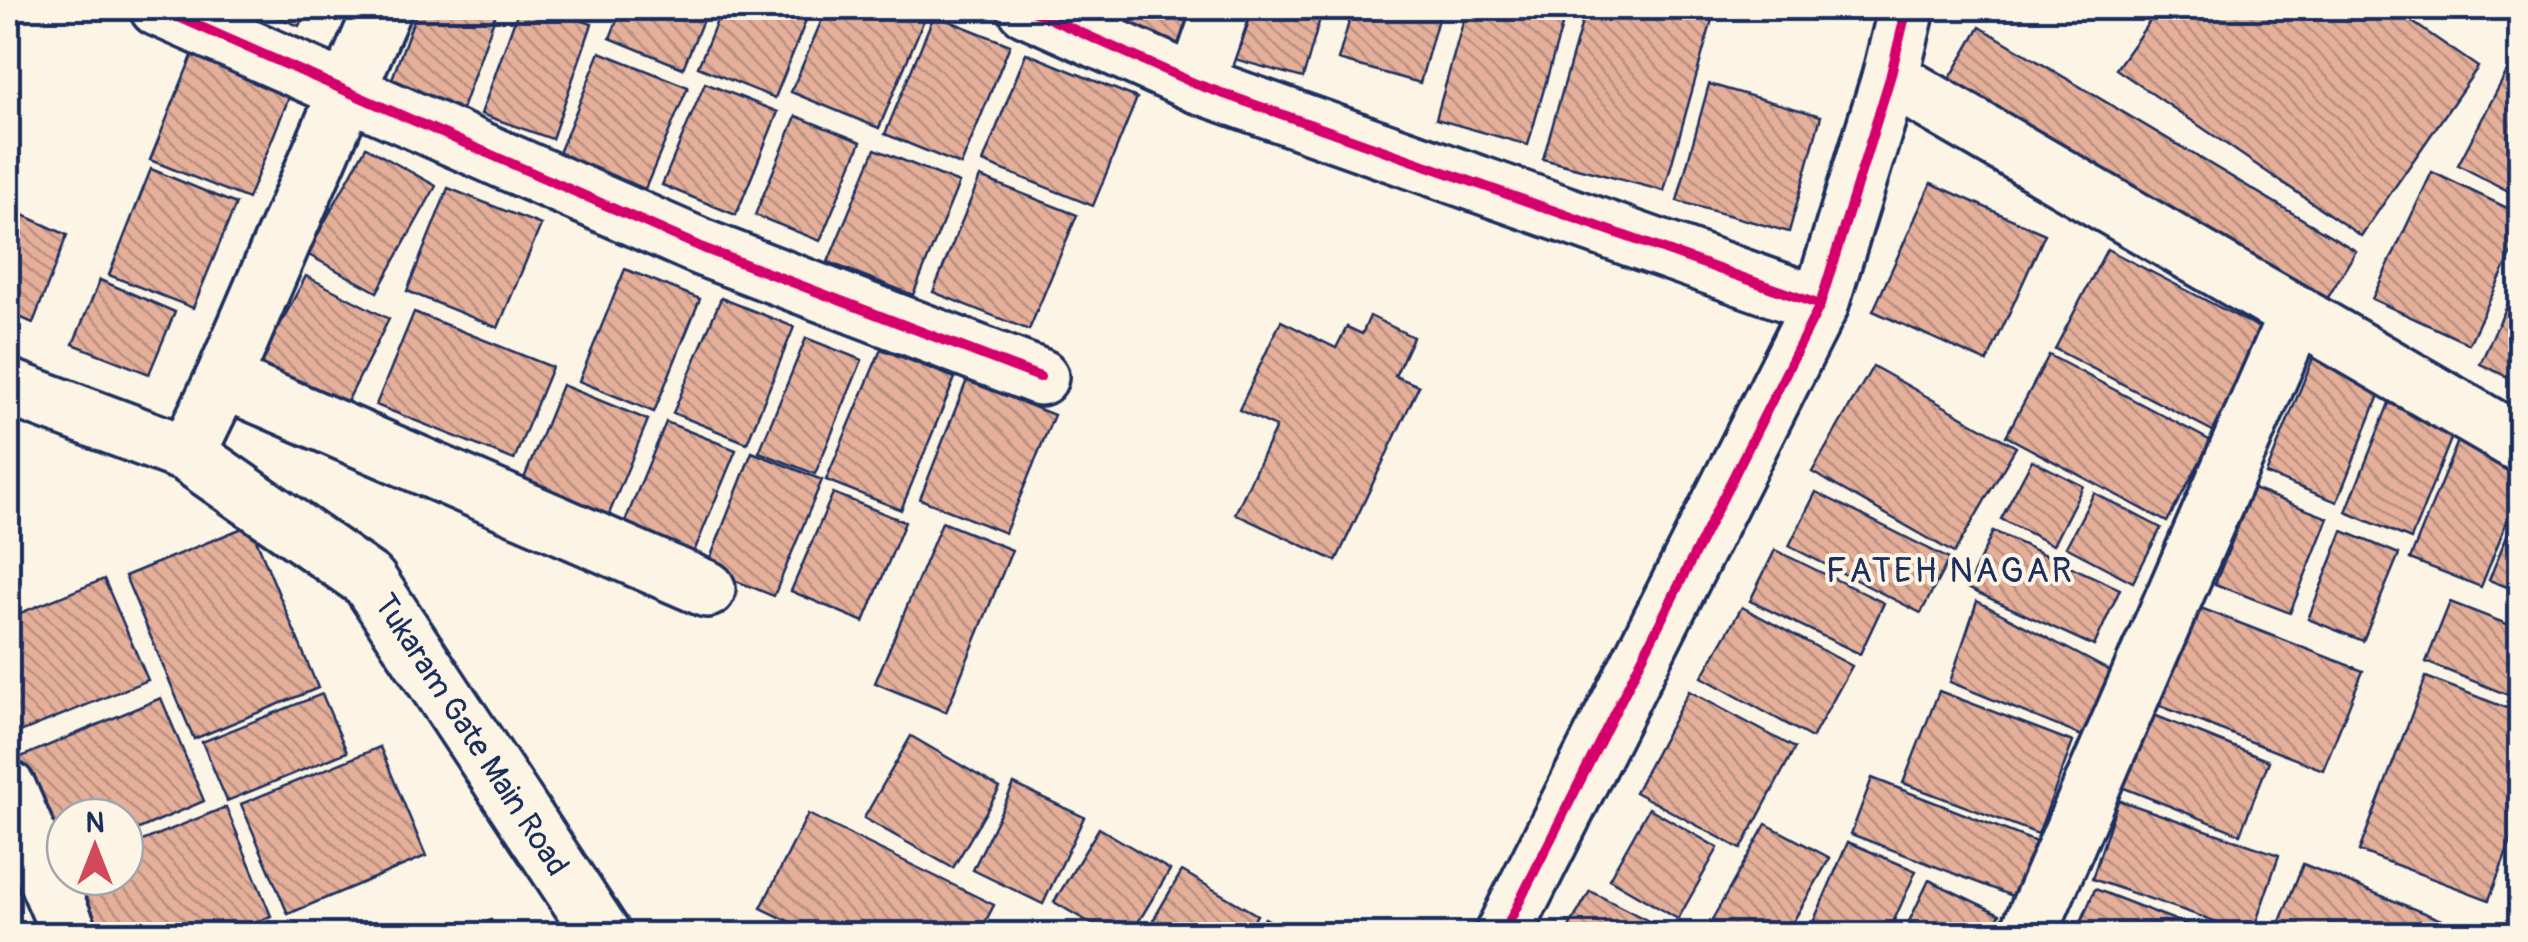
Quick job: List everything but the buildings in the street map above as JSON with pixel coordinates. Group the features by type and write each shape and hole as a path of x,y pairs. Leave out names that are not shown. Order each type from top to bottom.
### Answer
{"street":[{"path":"158,8 704,248 1040,377"},
{"path":"186,454 223,380 384,8"},
{"path":"1026,8 1196,84 1820,305"},
{"path":"1196,84 1222,8"},
{"path":"1502,934 1820,305 1890,78 1907,8"},
{"path":"1890,78 2296,318 2520,444"},
{"path":"2028,934 2296,318"},
{"path":"223,380 707,589"},
{"name":"Tukaram Gate Main Road","path":"8,387 186,454 369,581 602,934"},
{"path":"8,789 70,934"}],"cycle path":[{"path":"158,8 703,248 1040,377"},
{"path":"1026,8 1196,84 1820,305"},
{"path":"1503,934 1820,305 1890,78 1907,8"}],"district":[{"name":"FATEH NAGAR","path":"1950,571"}]}
